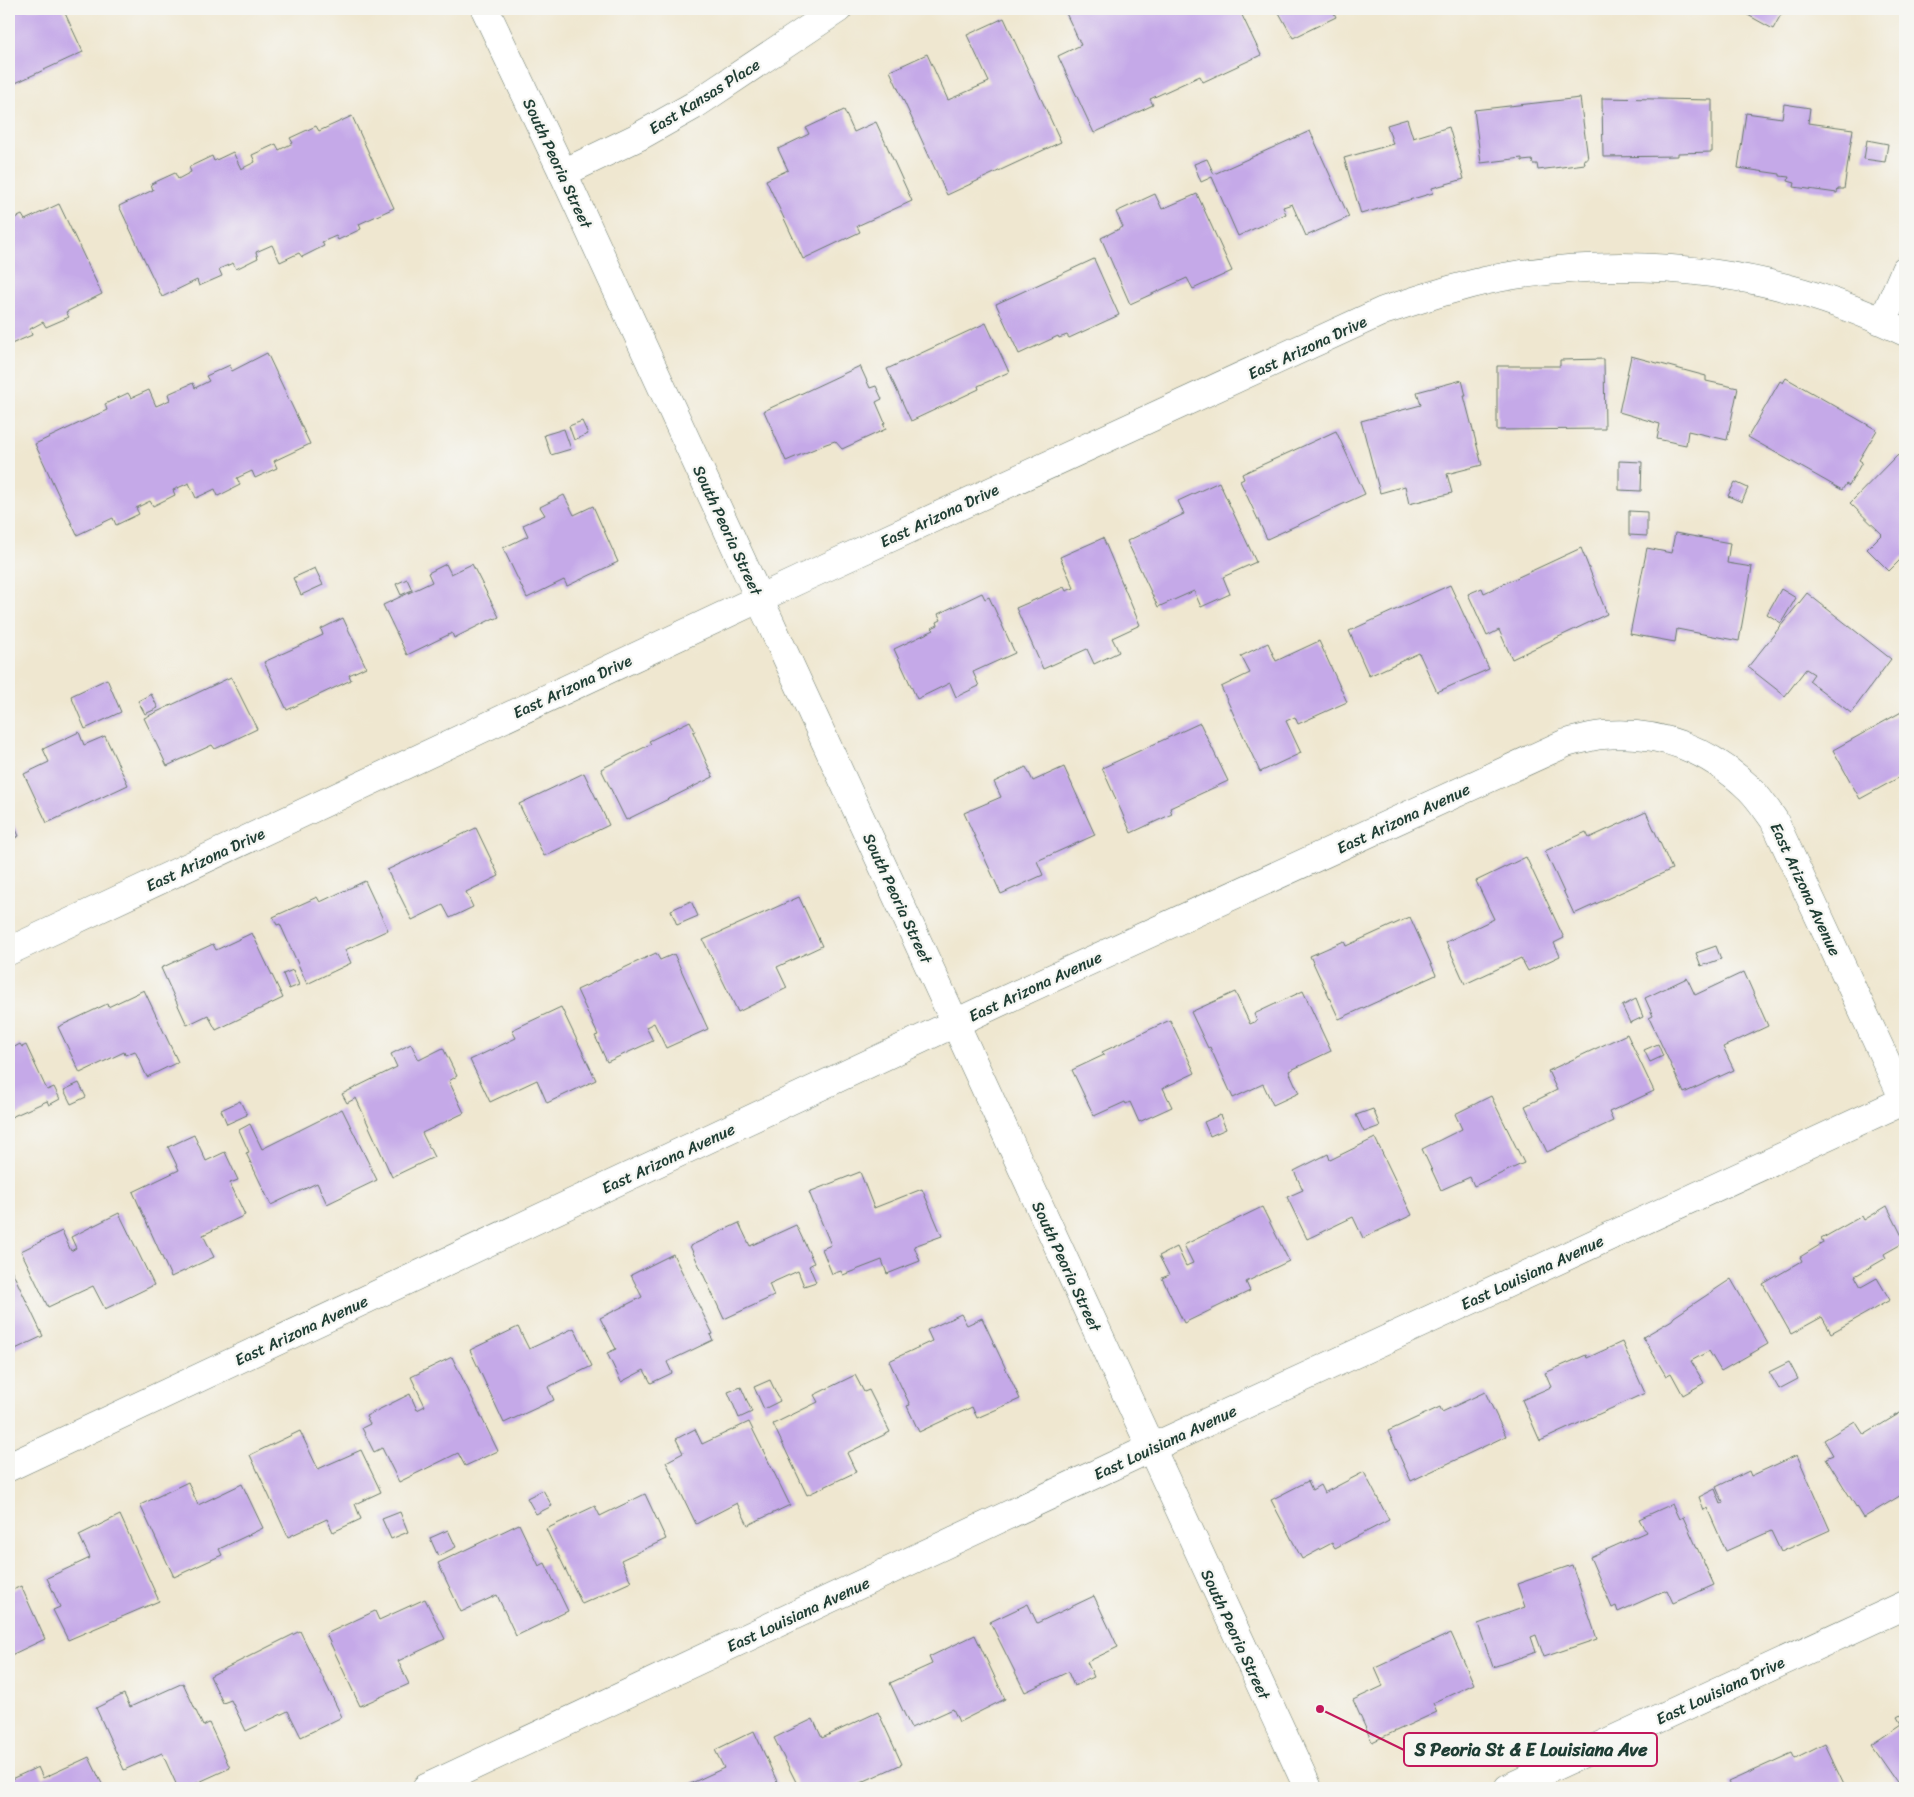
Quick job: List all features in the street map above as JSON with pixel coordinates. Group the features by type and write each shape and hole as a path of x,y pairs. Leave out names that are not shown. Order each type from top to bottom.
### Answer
{"street":[{"name":"South Peoria Street","path":"485,9 563,173 1308,1788"},
{"name":"East Kansas Place","path":"563,173 638,137 693,106 838,9"},
{"name":"East Arizona Drive","path":"9,951 759,598 1384,311 1448,290 1513,275 1571,268 1648,266 1715,273 1781,286 1846,305 1894,326"},
{"path":"1894,326 1905,270"},
{"name":"East Arizona Avenue","path":"9,1467 955,1023 1566,743 1602,735 1638,734 1683,744 1716,761 1752,790 1774,820 1905,1101"},
{"name":"East Louisiana Avenue","path":"426,1788 1151,1448 1905,1101"},
{"name":"East Louisiana Drive","path":"1508,1788 1905,1605"}],"building":[{"path":"9,9 63,9 83,52 9,86"},
{"path":"1064,9 1109,9 1110,11 1115,9 1239,9 1261,55 1203,82 1200,76 1150,99 1153,105 1094,133 1058,56 1081,45"},
{"path":"1277,9 1332,9 1336,17 1293,38"},
{"path":"1737,9 1784,9 1773,29"},
{"path":"1004,18 1061,142 947,195 890,71 927,54 948,100 989,82 967,35"},
{"path":"1580,98 1588,159 1584,159 1585,164 1538,170 1537,164 1533,164 1532,160 1522,161 1522,158 1481,163 1474,110"},
{"path":"1602,98 1712,100 1712,152 1678,153 1678,156 1603,157"},
{"path":"1784,104 1810,108 1808,123 1853,129 1844,189 1838,189 1837,193 1794,187 1795,183 1788,181 1789,177 1738,168 1746,113 1782,118"},
{"path":"844,110 854,132 876,122 912,201 857,226 860,232 803,259 766,180 788,170 778,149 809,134 806,128"},
{"path":"352,116 394,208 359,224 361,229 338,240 336,236 322,242 324,246 302,257 299,253 280,262 272,245 256,252 258,258 236,269 233,263 219,269 222,276 199,286 197,280 162,297 119,206 153,190 151,184 175,173 178,179 191,172 189,167 212,156 214,161 233,152 241,169 255,162 252,155 276,144 279,150 293,143 290,138 316,126 319,131"},
{"path":"1407,119 1413,138 1449,127 1464,179 1432,188 1433,193 1361,214 1344,158 1393,144 1387,125"},
{"path":"1310,131 1349,217 1306,236 1292,204 1283,207 1286,214 1238,236 1212,177 1201,182 1194,164 1207,159 1214,174"},
{"path":"1867,140 1888,144 1885,162 1864,159"},
{"path":"1155,194 1162,209 1197,194 1232,271 1193,289 1187,278 1130,304 1101,238 1123,227 1116,212"},
{"path":"59,204 102,294 66,312 69,317 46,327 43,322 30,329 32,335 9,345 9,221 22,215 25,220"},
{"path":"1094,259 1119,315 1069,338 1067,335 1059,338 1058,336 1019,354 996,304"},
{"path":"986,323 1009,372 978,386 979,389 911,421 887,369"},
{"path":"267,353 310,444 274,461 277,468 255,478 252,471 237,478 240,485 218,496 215,489 196,498 189,483 173,490 175,495 153,506 150,501 136,508 139,514 116,525 113,518 77,535 35,444 107,410 105,404 128,393 131,398 149,390 156,406 170,400 168,394 193,383 195,388 209,381 206,376 230,365 232,371"},
{"path":"1631,356 1706,376 1706,381 1738,388 1727,440 1688,431 1686,445 1657,439 1660,424 1619,412"},
{"path":"1604,359 1605,429 1497,430 1497,366 1560,366 1560,360"},
{"path":"860,366 870,388 876,386 882,399 876,402 886,429 842,449 835,441 786,461 764,411"},
{"path":"1786,378 1877,430 1859,460 1862,462 1849,486 1846,484 1842,490 1748,437 1780,381 1783,383"},
{"path":"1462,380 1466,396 1464,396 1482,465 1447,474 1452,493 1409,504 1405,486 1380,493 1361,421 1421,405 1417,392"},
{"path":"582,421 588,434 574,440 569,426"},
{"path":"564,429 571,449 551,455 544,435"},
{"path":"1336,431 1365,494 1267,539 1240,481 1244,479 1242,474"},
{"path":"1897,455 1905,463 1905,557 1889,571 1867,549 1882,534 1850,503"},
{"path":"1619,461 1642,462 1641,491 1619,490"},
{"path":"1219,482 1256,562 1223,577 1230,594 1201,607 1194,591 1158,607 1127,541 1184,514 1178,501"},
{"path":"1735,482 1748,488 1742,502 1728,496"},
{"path":"564,495 574,515 593,506 618,562 567,586 564,580 527,598 503,548 528,536 523,525 545,515 540,507"},
{"path":"1629,511 1647,512 1647,536 1629,535"},
{"path":"1675,533 1730,543 1727,563 1752,567 1739,641 1677,629 1675,642 1630,634 1647,548 1671,553"},
{"path":"1103,538 1140,625 1112,638 1119,652 1094,664 1087,649 1043,669 1016,608 1064,587 1066,591 1074,588 1060,557"},
{"path":"1581,548 1607,614 1512,659 1499,630 1487,636 1468,594 1482,588 1484,593"},
{"path":"446,564 451,574 472,564 499,617 454,638 452,633 407,655 383,605 432,582 428,573"},
{"path":"315,568 323,585 301,595 293,578"},
{"path":"407,579 412,590 401,595 396,584"},
{"path":"1450,585 1489,669 1437,692 1419,653 1369,676 1349,631"},
{"path":"1781,589 1796,598 1781,623 1767,614"},
{"path":"982,593 985,599 989,597 1015,653 973,672 979,686 956,697 950,683 917,699 894,649 934,630 932,628 938,625 937,622 941,620 938,614"},
{"path":"1807,593 1891,659 1851,713 1809,681 1814,674 1806,669 1785,696 1748,667"},
{"path":"343,618 366,667 349,675 351,680 287,710 264,662 323,635 321,629"},
{"path":"1319,641 1347,702 1298,724 1295,717 1286,721 1301,753 1260,772 1221,687 1250,673 1241,656 1268,643 1276,661"},
{"path":"231,677 257,729 215,749 212,745 167,766 144,718"},
{"path":"107,679 121,712 85,729 71,696"},
{"path":"151,694 158,708 145,714 138,701"},
{"path":"1905,710 1905,791 1898,778 1860,799 1833,750"},
{"path":"690,721 713,777 626,820 601,769 651,744 649,741"},
{"path":"1200,723 1228,781 1170,808 1172,814 1131,833 1102,768"},
{"path":"79,732 84,745 105,736 128,785 47,823 24,774 49,762 43,749"},
{"path":"1026,767 1033,781 1064,767 1095,835 1037,861 1043,875 1001,894 964,813 1001,797 994,782"},
{"path":"584,773 609,825 544,856 519,804"},
{"path":"1646,812 1672,869 1574,914 1545,851 1586,832 1589,838"},
{"path":"9,815 19,836 9,841"},
{"path":"476,828 499,876 466,892 473,907 450,918 443,905 412,920 387,870"},
{"path":"1526,857 1564,938 1554,943 1560,956 1528,971 1521,958 1465,984 1446,942 1494,919 1476,881"},
{"path":"365,881 388,930 345,950 351,963 307,984 280,924 277,925 273,917 317,897 320,902"},
{"path":"799,897 822,946 777,967 787,988 738,1012 703,940"},
{"path":"691,901 698,916 677,925 671,910"},
{"path":"1410,917 1436,975 1339,1019 1310,956 1344,941 1346,946"},
{"path":"252,933 283,998 216,1030 208,1015 187,1025 161,968 213,944 216,950"},
{"path":"1716,946 1721,959 1701,966 1696,953"},
{"path":"656,953 660,960 674,954 708,1029 666,1048 654,1023 646,1027 653,1041 607,1062 595,1036 598,1035 577,990"},
{"path":"293,970 299,985 289,989 283,974"},
{"path":"1744,972 1768,1026 1723,1047 1734,1070 1684,1093 1649,1018 1653,1016 1645,998 1687,978 1695,995"},
{"path":"144,990 178,1062 147,1077 135,1051 125,1055 124,1052 80,1073 58,1027 107,1004 108,1007"},
{"path":"1303,991 1331,1051 1289,1071 1299,1093 1273,1105 1263,1084 1233,1098 1210,1047 1208,1048 1191,1012 1235,992 1250,1024 1257,1021 1254,1014"},
{"path":"1636,999 1643,1017 1630,1023 1622,1006"},
{"path":"561,1007 596,1080 547,1103 537,1080 490,1102 470,1060 516,1038 512,1030"},
{"path":"1170,1020 1195,1073 1163,1088 1172,1107 1139,1122 1130,1102 1126,1104 1125,1102 1094,1116 1072,1070 1104,1055 1102,1052"},
{"path":"1627,1034 1654,1091 1609,1112 1613,1121 1547,1152 1525,1106 1557,1090 1548,1071"},
{"path":"20,1044 22,1047 26,1045 47,1090 54,1087 60,1099 49,1105 47,1101 9,1118 9,1050"},
{"path":"411,1044 419,1060 443,1048 457,1076 449,1081 464,1113 422,1133 434,1157 392,1177 356,1098 347,1103 342,1094 397,1067 391,1054"},
{"path":"1658,1044 1663,1056 1650,1062 1644,1050"},
{"path":"79,1083 86,1097 71,1104 64,1090"},
{"path":"1491,1096 1524,1163 1474,1186 1470,1177 1441,1190 1422,1149 1462,1129 1455,1114"},
{"path":"240,1101 247,1115 227,1124 221,1110"},
{"path":"342,1109 377,1180 327,1204 317,1183 271,1205 246,1153 249,1152 239,1130 250,1124 262,1149"},
{"path":"1373,1109 1380,1126 1364,1132 1356,1115"},
{"path":"1220,1115 1226,1129 1210,1136 1204,1122"},
{"path":"194,1135 206,1161 225,1152 238,1180 230,1183 245,1215 203,1235 214,1257 171,1277 133,1192 179,1170 168,1147"},
{"path":"1375,1138 1412,1215 1363,1238 1353,1217 1307,1239 1287,1197 1303,1190 1294,1171 1328,1154 1330,1160"},
{"path":"860,1172 874,1208 922,1189 942,1236 914,1246 920,1261 887,1274 882,1260 843,1275 841,1271 832,1274 822,1249 831,1245 809,1192"},
{"path":"1887,1206 1905,1242 1884,1254 1886,1258 1855,1276 1861,1287 1877,1278 1890,1300 1831,1333 1822,1317 1791,1334 1763,1284 1802,1261 1800,1257 1823,1243 1821,1239 1862,1216 1864,1220"},
{"path":"1262,1207 1289,1261 1246,1282 1250,1291 1184,1323 1162,1278 1169,1275 1159,1256 1177,1247 1186,1266 1193,1263 1184,1245"},
{"path":"119,1213 154,1285 105,1309 93,1286 48,1307 21,1251 62,1231 71,1251 76,1248 71,1237"},
{"path":"739,1223 750,1246 796,1225 814,1263 809,1266 816,1282 804,1286 798,1271 769,1284 774,1296 724,1319 690,1246"},
{"path":"673,1254 713,1334 710,1335 713,1340 667,1362 672,1373 651,1383 644,1370 621,1382 607,1353 616,1349 600,1318 642,1297 631,1275"},
{"path":"9,1265 43,1336 9,1352"},
{"path":"1731,1279 1768,1344 1721,1371 1709,1351 1691,1361 1704,1383 1683,1395 1671,1373 1666,1376 1643,1337 1672,1320"},
{"path":"961,1314 967,1325 982,1318 1020,1399 977,1418 972,1407 919,1432 907,1406 910,1405 889,1361 932,1341 927,1330"},
{"path":"518,1327 529,1349 574,1328 592,1366 548,1387 554,1400 504,1423 470,1350"},
{"path":"1622,1342 1645,1393 1540,1441 1522,1400 1551,1387 1545,1373 1586,1355 1587,1358"},
{"path":"452,1357 498,1451 465,1466 458,1453 399,1482 382,1448 374,1452 362,1428 370,1424 366,1416 410,1394 417,1410 425,1406 411,1377"},
{"path":"1789,1362 1798,1379 1779,1389 1769,1372"},
{"path":"855,1375 864,1392 869,1390 890,1432 847,1453 856,1472 807,1495 773,1424 818,1402 814,1395"},
{"path":"770,1380 780,1401 764,1409 754,1387"},
{"path":"741,1387 752,1412 739,1418 728,1392"},
{"path":"1485,1392 1506,1436 1411,1481 1388,1431 1440,1407 1442,1412"},
{"path":"1905,1410 1905,1487 1901,1490 1903,1494 1863,1518 1826,1458 1833,1455 1824,1440 1855,1421 1864,1435"},
{"path":"749,1422 790,1505 748,1525 737,1503 696,1524 666,1462 683,1453 676,1439 695,1429 702,1444"},
{"path":"300,1431 318,1469 361,1450 381,1492 355,1504 361,1519 333,1532 327,1519 288,1537 250,1455"},
{"path":"1797,1455 1830,1530 1781,1552 1771,1531 1726,1551 1707,1508 1704,1510 1699,1497 1715,1489 1721,1504 1723,1503 1716,1487 1749,1471 1751,1476"},
{"path":"1364,1472 1389,1520 1335,1548 1332,1543 1302,1559 1271,1500 1308,1481 1312,1490 1320,1485 1324,1493"},
{"path":"188,1482 198,1505 242,1484 263,1528 219,1549 222,1555 174,1577 140,1505"},
{"path":"543,1490 552,1506 536,1514 527,1498"},
{"path":"645,1494 666,1539 621,1560 631,1582 582,1604 546,1529 595,1506 600,1516"},
{"path":"1672,1504 1679,1519 1683,1517 1714,1585 1673,1603 1667,1590 1618,1612 1616,1606 1612,1608 1590,1557 1646,1532 1639,1519"},
{"path":"400,1512 408,1532 391,1539 382,1519"},
{"path":"120,1515 159,1601 68,1640 53,1610 60,1607 47,1578 90,1558 79,1535"},
{"path":"519,1524 539,1566 545,1563 568,1611 516,1636 497,1595 461,1612 438,1563"},
{"path":"448,1530 456,1547 438,1556 430,1538"},
{"path":"1572,1565 1597,1639 1544,1657 1536,1635 1531,1637 1536,1652 1493,1667 1478,1624 1525,1607 1517,1584"},
{"path":"21,1586 45,1639 9,1656 9,1592"},
{"path":"1094,1596 1118,1647 1087,1662 1094,1677 1074,1686 1068,1672 1025,1692 990,1622 1028,1604 1037,1623"},
{"path":"425,1599 445,1639 398,1661 409,1684 360,1706 326,1634 375,1611 379,1620"},
{"path":"300,1631 342,1717 301,1737 288,1711 246,1731 231,1700 223,1703 210,1676"},
{"path":"1451,1633 1474,1684 1433,1703 1437,1712 1372,1742 1353,1700 1383,1686 1375,1668"},
{"path":"975,1635 1005,1699 959,1722 953,1709 911,1728 890,1683 932,1664 929,1657"},
{"path":"183,1683 203,1726 209,1723 230,1768 186,1788 178,1788 162,1753 124,1770 96,1708 124,1694 130,1707"},
{"path":"878,1712 902,1764 849,1788 799,1788 774,1738 813,1719 822,1738"},
{"path":"1905,1713 1905,1788 1901,1788 1871,1745 1902,1724 1898,1717"},
{"path":"754,1731 780,1788 681,1788 724,1768 715,1750"},
{"path":"1825,1744 1846,1788 1731,1788 1728,1782 1792,1753 1795,1759"},
{"path":"89,1757 104,1788 9,1788 9,1780 38,1767 43,1778"}],"place":[{"name":"S Peoria St & E Louisiana Ave","path":"1320,1709"}]}
